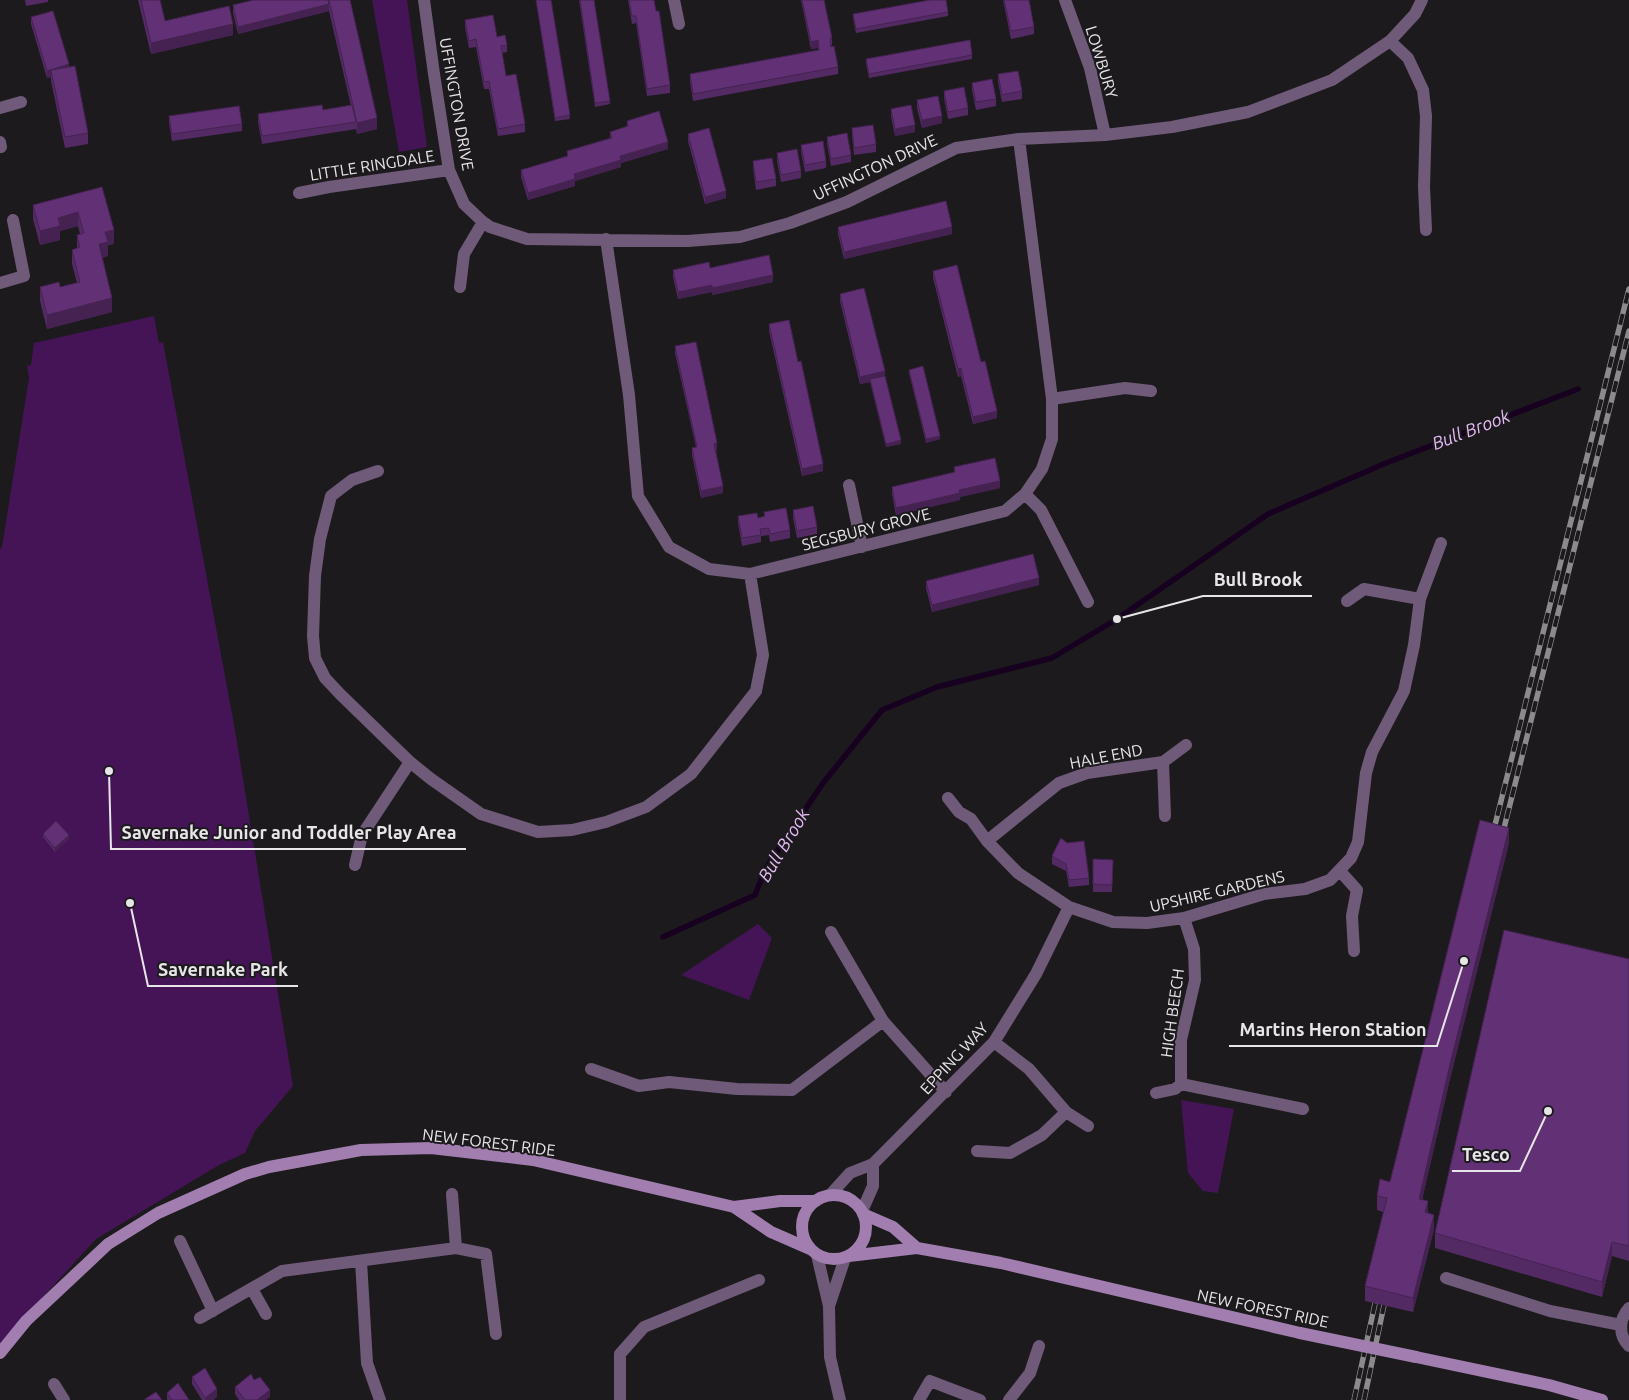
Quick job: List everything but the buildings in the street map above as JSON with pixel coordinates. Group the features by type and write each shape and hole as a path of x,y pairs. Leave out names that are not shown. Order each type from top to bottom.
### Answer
{"main road":[{"name":"NEW FOREST RIDE","path":"0,1353 26,1321 108,1244 158,1213 245,1174 269,1167 361,1150 431,1148 533,1160 734,1207 780,1201 816,1201 830,1195"},
{"path":"830,1195 848,1199 862,1213 894,1227 917,1248"},
{"path":"814,1252 805,1240 802,1229 803,1218 808,1208 816,1201"},
{"name":"NEW FOREST RIDE","path":"734,1207 771,1232 814,1252 836,1259 917,1248 1000,1263 1300,1333 1549,1385 1602,1400"},
{"path":"847,1257 863,1242 866,1223 862,1213"}],"street":[{"name":"UFFINGTON DRIVE","path":"424,0 449,170 464,204 483,222 490,227 527,239 688,240 740,237 790,223 847,202 956,148 1019,139 1105,135 1172,127 1248,112 1332,80 1390,41 1415,14 1422,0"},
{"path":"674,0 679,24"},
{"name":"LOWBURY","path":"1065,0 1090,68 1105,135"},
{"path":"1390,41 1408,58 1424,90 1426,116 1424,187 1426,230"},
{"path":"0,108 21,102"},
{"name":"SEGSBURY GROVE","path":"606,239 629,396 638,496 669,547 709,569 750,574 862,547 1005,511 1025,494 1042,469 1052,439 1052,399 1019,139"},
{"name":"LITTLE RINGDALE","path":"299,193 449,170"},
{"path":"0,283 24,276 13,220"},
{"path":"460,287 464,254 483,222"},
{"path":"1052,399 1125,388 1151,391"},
{"path":"378,472 352,480 331,496 320,539 314,595 313,636 315,658 325,678 410,762 481,814 538,832 572,830 606,822 646,807 691,774 756,690 763,655 750,574"},
{"path":"849,485 862,547"},
{"path":"1025,494 1040,510 1088,602"},
{"name":"UPSHIRE GARDENS","path":"1069,907 1113,922 1147,924 1184,918 1264,894 1317,886 1330,880 1340,871 1351,858 1358,842 1362,795 1372,752 1404,691 1414,645 1420,600 1441,543"},
{"path":"1346,601 1364,589 1420,600"},
{"name":"HALE END","path":"987,841 1059,783 1087,773 1163,762 1186,744"},
{"path":"356,865 362,835 410,762"},
{"name":"HALE END","path":"1163,762 1165,816"},
{"path":"948,798 959,812 971,819 987,841 1018,873 1069,907"},
{"path":"1340,871 1357,890 1352,916 1354,951"},
{"name":"EPPING WAY","path":"830,1195 850,1173 872,1164 994,1042 1036,974 1069,907"},
{"name":"HIGH BEECH","path":"1181,1084 1181,1040 1195,980 1194,949 1184,918"},
{"path":"831,932 883,1021 946,1092"},
{"path":"591,1069 639,1086 669,1082 736,1089 792,1090 883,1021"},
{"path":"994,1042 1029,1069 1066,1112 1088,1126"},
{"path":"1156,1093 1175,1089 1181,1084 1303,1108"},
{"path":"977,1150 1010,1153 1042,1136 1066,1112"},
{"path":"862,1213 873,1186 872,1164"},
{"path":"452,1194 456,1248"},
{"path":"180,1241 213,1311"},
{"path":"200,1318 282,1271 456,1248 486,1254 496,1334"},
{"path":"814,1252 829,1306 830,1357 840,1400"},
{"path":"829,1306 847,1257"},
{"path":"361,1261 367,1363 380,1400"},
{"path":"1446,1278 1550,1311 1621,1325"},
{"path":"620,1400 620,1354 644,1327 760,1280"},
{"path":"252,1289 266,1314"},
{"path":"1629,1308 1621,1325 1622,1334 1629,1346"},
{"path":"1009,1400 1030,1373 1039,1346"},
{"path":"919,1400 930,1381 980,1400"},
{"path":"54,1384 64,1400"}],"shaded area":[{"path":"372,0 407,0 427,147 399,152"},
{"path":"154,316 159,343 163,342 235,730 293,1086 255,1131 245,1153 219,1165 96,1239 0,1344 0,549 2,547 29,378 27,366 31,365 34,343"},
{"path":"758,924 772,938 749,1000 681,975"},
{"path":"1181,1100 1234,1109 1218,1193 1203,1191 1188,1173"}],"waterway":[{"name":"Bull Brook","path":"663,937 755,895 766,868 823,783 882,710 937,687 1052,658 1117,619 1268,514 1386,463 1578,389"}],"railway":[{"path":"1492,837 1629,289"},
{"path":"1501,840 1629,331"},
{"path":"1354,1400 1378,1290"},
{"path":"1364,1400 1387,1291"}],"place":[{"name":"Bull Brook","path":"1117,619"},
{"name":"Savernake Junior and Toddler Play Area","path":"109,771"},
{"name":"Savernake Park","path":"130,903"},
{"name":"Martins Heron Station","path":"1464,961"},
{"name":"Tesco","path":"1548,1111"}]}
